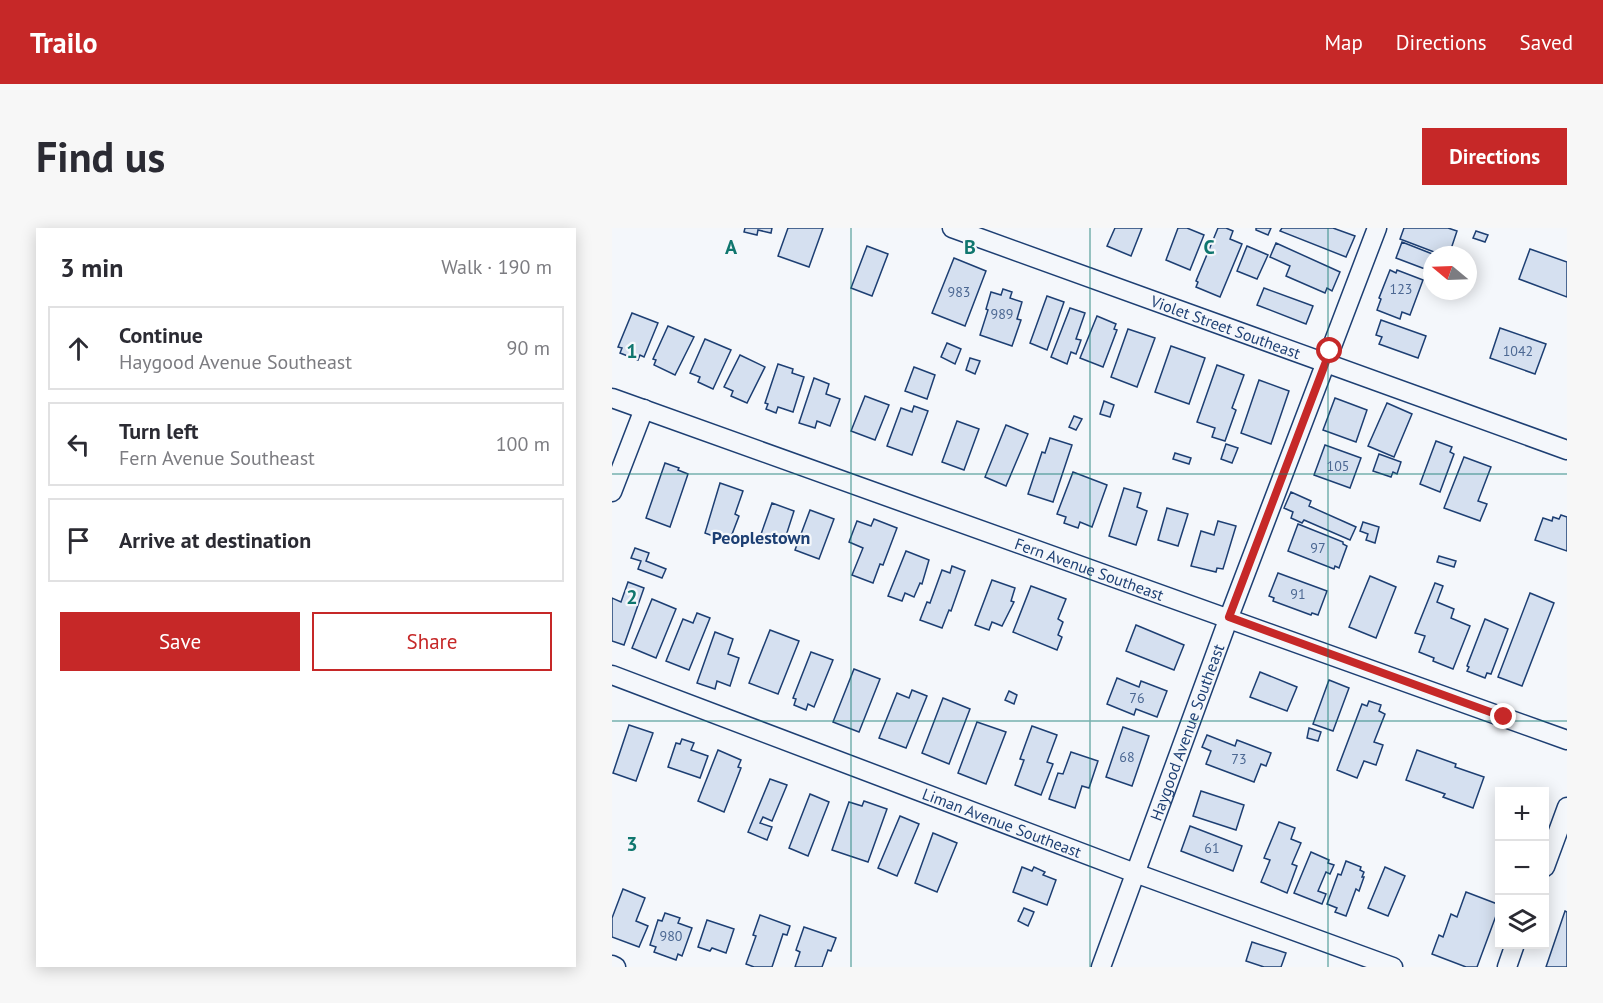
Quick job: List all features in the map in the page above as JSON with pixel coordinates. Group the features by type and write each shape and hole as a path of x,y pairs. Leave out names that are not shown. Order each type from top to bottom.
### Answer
{"street":[{"name":"Violet Street Southeast","path":"952,228 1567,450"},
{"name":"Haygood Avenue Southeast","path":"1101,967 1229,617 1377,228"},
{"name":"Fern Avenue Southeast","path":"612,398 1229,617 1567,740"},
{"path":"612,492 644,409"},
{"name":"Liman Avenue Southeast","path":"612,675 1136,873 1393,967"},
{"path":"1549,856 1567,807"},
{"path":"1507,967 1514,949"},
{"path":"612,965 616,967"}],"building":[{"path":"745,228 772,228 771,233 758,230 757,235 744,232"},
{"path":"788,228 823,228 809,267 778,256"},
{"path":"1115,228 1142,228 1131,256 1107,246"},
{"path":"1178,228 1187,228 1204,235 1190,270 1166,260"},
{"path":"1218,228 1233,231 1230,239 1242,244 1220,297 1196,287 1198,282 1196,281"},
{"path":"1256,228 1271,228 1268,235"},
{"path":"1282,228 1333,228 1355,236 1346,257 1280,231"},
{"path":"1404,228 1448,228 1457,231 1452,246 1423,248 1400,239"},
{"path":"1476,231 1488,235 1485,242 1473,238"},
{"path":"1402,242 1423,250 1423,268 1396,258"},
{"path":"1276,243 1340,272 1332,291 1327,288 1325,293 1286,276 1290,266 1270,257"},
{"path":"867,246 888,254 872,296 851,288"},
{"path":"1247,246 1268,255 1257,279 1237,271"},
{"path":"1530,249 1567,262 1567,297 1519,279"},
{"path":"954,258 986,271 965,326 932,313"},
{"path":"1390,270 1396,273 1397,270 1423,280 1410,315 1402,312 1400,319 1377,310 1381,299 1379,298"},
{"path":"1264,288 1313,306 1306,324 1257,305"},
{"path":"1003,289 1012,292 1010,298 1022,302 1017,319 1021,320 1012,346 980,335 991,292 1001,295"},
{"path":"1047,296 1064,302 1047,350 1030,343"},
{"path":"1070,308 1085,313 1076,339 1081,340 1076,354 1071,352 1067,364 1051,357"},
{"path":"632,313 658,323 644,357 640,355 638,360 620,353 622,348 618,347"},
{"path":"1097,316 1116,324 1114,329 1117,330 1103,367 1080,358"},
{"path":"1381,320 1426,336 1418,358 1379,344 1382,337 1376,335"},
{"path":"668,326 694,337 675,375 654,365 656,360 653,359"},
{"path":"1500,328 1546,344 1535,374 1490,358"},
{"path":"1128,329 1155,338 1137,387 1111,377"},
{"path":"705,339 731,350 713,389 698,382 700,377 690,373"},
{"path":"947,343 961,349 955,364 941,357"},
{"path":"1171,346 1205,358 1189,404 1155,392"},
{"path":"740,355 765,367 747,403 731,396 733,391 724,387"},
{"path":"970,358 980,361 975,374 966,370"},
{"path":"778,364 793,369 792,373 804,377 793,412 778,407 776,413 766,409 768,404 765,403"},
{"path":"1217,365 1244,375 1232,408 1236,410 1225,441 1212,437 1215,428 1197,422"},
{"path":"914,367 935,375 927,399 905,391"},
{"path":"814,378 829,384 826,394 840,399 830,426 817,421 815,428 799,423"},
{"path":"1259,380 1289,391 1271,444 1241,433"},
{"path":"865,396 889,405 875,440 851,431"},
{"path":"1335,398 1367,410 1356,442 1323,430"},
{"path":"1104,401 1114,405 1110,417 1100,414"},
{"path":"1387,403 1412,414 1394,457 1368,446"},
{"path":"914,406 928,411 912,455 887,446 901,408 912,412"},
{"path":"1074,416 1082,419 1076,430 1069,427"},
{"path":"957,421 979,429 964,470 942,462"},
{"path":"1006,425 1028,434 1006,486 985,477"},
{"path":"1050,438 1072,445 1053,502 1028,494 1042,452 1045,453"},
{"path":"1436,441 1452,447 1450,452 1454,454 1440,492 1420,484"},
{"path":"1226,444 1238,448 1232,463 1221,459"},
{"path":"1325,445 1361,458 1350,488 1314,475"},
{"path":"1175,453 1191,458 1189,464 1173,459"},
{"path":"1379,454 1401,462 1397,474 1393,472 1391,477 1373,471"},
{"path":"1464,457 1491,467 1478,501 1487,504 1480,521 1444,508"},
{"path":"665,463 688,474 670,527 646,518"},
{"path":"1073,472 1107,485 1092,527 1080,522 1078,528 1064,523 1066,517 1057,514"},
{"path":"720,483 743,491 735,514 739,516 729,542 705,533"},
{"path":"1124,488 1141,493 1137,507 1147,511 1136,545 1109,536"},
{"path":"1291,492 1311,501 1309,506 1356,527 1350,540 1304,520 1302,523 1291,518 1293,512 1284,508"},
{"path":"772,503 794,511 783,545 760,537"},
{"path":"1167,508 1188,514 1178,546 1158,540"},
{"path":"810,510 834,519 819,559 795,550"},
{"path":"1561,515 1567,517 1567,551 1535,540 1543,518 1552,521 1553,517 1559,519"},
{"path":"874,519 897,528 883,565 880,564 873,583 852,575 863,548 849,542 857,521 871,526"},
{"path":"1218,521 1236,526 1223,569 1217,568 1216,572 1191,566 1201,531 1214,535"},
{"path":"1363,522 1379,527 1375,543 1366,540 1368,534 1360,531"},
{"path":"1298,524 1343,542 1347,546 1339,568 1335,566 1334,569 1288,551"},
{"path":"635,548 649,553 646,561 666,569 662,578 638,569 641,561 631,558"},
{"path":"906,551 929,560 922,584 920,583 914,597 905,593 902,601 888,596"},
{"path":"1439,556 1456,561 1454,567 1437,562"},
{"path":"952,566 965,571 951,611 949,610 942,628 920,620 927,602 930,603 942,570 950,573"},
{"path":"1278,573 1327,591 1318,615 1312,613 1311,615 1273,601 1274,598 1269,596"},
{"path":"1370,576 1396,587 1376,638 1349,627"},
{"path":"992,580 1015,588 1011,601 1014,602 1002,626 992,622 989,630 975,625"},
{"path":"628,582 644,588 624,645 612,641 612,598 621,602"},
{"path":"1435,583 1443,586 1437,602 1454,609 1451,618 1470,626 1453,669 1419,652 1425,636 1415,633"},
{"path":"1031,586 1066,599 1058,619 1063,622 1058,635 1062,637 1057,650 1013,632"},
{"path":"1530,593 1554,603 1522,686 1498,677"},
{"path":"652,599 676,609 656,658 632,648"},
{"path":"697,613 710,618 689,670 666,661 683,619 693,623"},
{"path":"1485,619 1508,629 1491,674 1487,673 1485,678 1467,671 1469,667 1467,666"},
{"path":"1136,625 1184,645 1174,670 1126,651"},
{"path":"770,630 799,641 778,694 749,683"},
{"path":"715,632 733,639 728,654 739,658 730,686 717,681 715,689 697,683"},
{"path":"811,652 833,660 814,707 808,704 806,710 794,705 796,699 793,698"},
{"path":"854,669 880,679 859,732 833,722"},
{"path":"1260,672 1297,687 1287,711 1250,697"},
{"path":"1117,678 1139,687 1141,681 1167,691 1157,717 1136,709 1134,715 1107,704"},
{"path":"1329,680 1349,688 1333,731 1313,724"},
{"path":"912,690 927,696 906,748 879,738 897,693 909,698"},
{"path":"1009,691 1017,695 1014,704 1005,700"},
{"path":"943,698 970,709 949,764 922,753"},
{"path":"1369,701 1381,705 1379,711 1385,714 1374,742 1383,745 1376,765 1364,761 1357,778 1337,770 1362,704 1367,706"},
{"path":"977,722 1006,732 986,784 958,773"},
{"path":"629,725 653,733 636,781 613,773"},
{"path":"1032,726 1057,735 1047,762 1053,764 1041,795 1015,785 1024,760 1020,759"},
{"path":"1123,727 1149,736 1132,786 1106,777"},
{"path":"1309,728 1321,732 1318,741 1307,738"},
{"path":"1207,735 1235,746 1237,740 1271,753 1266,766 1261,764 1254,782 1206,764 1211,751 1202,747"},
{"path":"682,739 694,743 691,750 708,756 700,778 668,767 676,743 680,744"},
{"path":"718,750 741,760 738,767 741,768 724,812 698,801"},
{"path":"1417,750 1484,777 1473,808 1443,797 1445,794 1406,780"},
{"path":"1071,752 1098,761 1089,788 1082,786 1075,808 1049,799 1058,773 1063,774"},
{"path":"770,779 787,785 772,821 763,817 760,823 772,827 767,840 748,832"},
{"path":"1201,791 1244,805 1236,830 1193,816"},
{"path":"810,794 829,802 808,856 789,848"},
{"path":"864,801 887,809 868,862 832,850 849,802 862,806"},
{"path":"900,816 919,824 897,876 878,868"},
{"path":"1279,822 1295,828 1291,839 1301,843 1292,864 1297,866 1287,893 1261,882 1270,860 1264,858"},
{"path":"1190,826 1242,846 1233,871 1181,851"},
{"path":"933,833 957,843 937,892 915,883"},
{"path":"1311,852 1329,860 1328,863 1334,865 1330,874 1326,872 1318,891 1326,894 1322,904 1294,893"},
{"path":"1346,861 1361,867 1360,870 1364,872 1362,877 1364,877 1359,891 1356,889 1346,916 1335,912 1337,908 1327,904 1338,874 1341,875"},
{"path":"1022,867 1032,871 1034,867 1045,872 1043,875 1056,880 1047,905 1013,892"},
{"path":"1385,867 1405,876 1388,916 1368,908"},
{"path":"623,889 645,898 636,921 648,926 639,947 612,937 612,918"},
{"path":"1466,892 1495,903 1495,918 1477,967 1466,967 1432,954 1439,935 1443,937 1451,914 1457,917"},
{"path":"1024,908 1034,912 1028,926 1018,921"},
{"path":"1565,911 1567,912 1567,967 1546,967"},
{"path":"665,913 680,918 678,923 692,928 682,956 678,954 676,960 654,952 656,947 650,945 658,920 662,921"},
{"path":"760,915 790,926 787,935 783,934 772,967 754,967 746,964 756,936 753,935"},
{"path":"707,920 734,929 726,953 712,948 710,951 698,947"},
{"path":"804,927 836,938 831,951 828,950 822,967 795,967 800,952 796,950"},
{"path":"1252,942 1286,953 1281,967 1264,967 1246,961"}],"district":[{"name":"Peoplestown","path":"761,537"}],"route":[{"path":"1330,351 1229,617 1504,717"}]}
